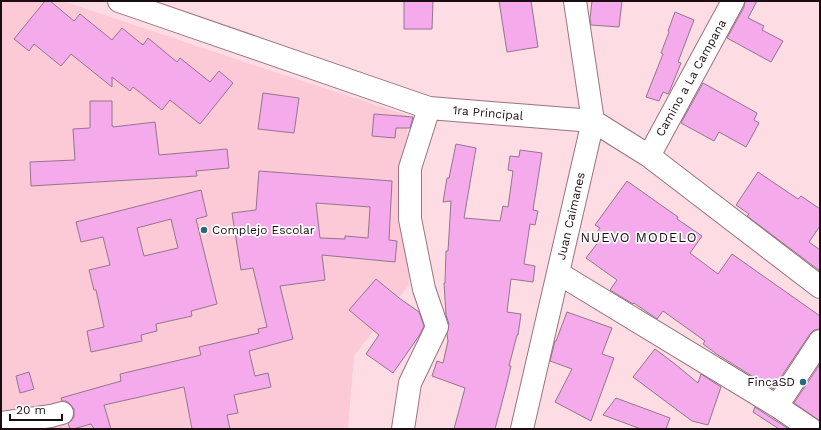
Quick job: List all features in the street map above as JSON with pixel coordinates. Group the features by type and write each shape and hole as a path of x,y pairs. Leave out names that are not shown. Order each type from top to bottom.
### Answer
{"street":[{"name":"1ra Principal","path":"119,1 429,108 593,122 649,156 820,287"},
{"name":"Juan Caimanes","path":"522,429 593,122 575,1"},
{"name":"Camino a La Campana","path":"649,156 733,1"},
{"path":"402,429 410,384 437,327 424,289 410,219 410,168 429,108"},
{"path":"558,273 777,406 811,429"},
{"path":"777,406 820,341"},
{"path":"1,423 62,413"}],"shaded area":[{"name":"Complejo Escolar","path":"1,1 63,1 407,115 409,285 354,356 348,429 1,429"}],"building":[{"path":"45,1 50,1 74,21 80,14 112,40 122,28 143,45 148,38 177,62 180,58 210,82 219,71 233,83 200,124 170,100 162,110 133,87 130,91 112,77 112,87 71,54 61,66 34,44 29,51 14,39"},
{"path":"404,1 433,1 432,29 404,29"},
{"path":"499,1 531,1 538,47 507,52"},
{"path":"592,1 622,1 619,27 591,25 590,19"},
{"path":"745,1 757,1 748,18 764,26 762,30 783,41 771,62 727,38 744,7"},
{"path":"675,12 694,20 678,62 681,63 670,90 668,94 663,92 659,101 646,97 663,54 661,53"},
{"path":"703,83 757,113 754,120 759,123 746,147 719,132 714,141 681,123"},
{"path":"263,93 299,98 294,133 258,129"},
{"path":"90,101 112,101 113,127 155,122 159,155 227,149 229,168 196,171 197,176 31,186 30,162 75,160 73,129 90,128"},
{"path":"374,114 413,117 410,128 396,128 395,138 372,136"},
{"path":"456,144 476,148 464,218 500,221 503,206 508,207 513,171 508,170 510,156 519,157 520,150 542,153 533,210 538,211 535,225 530,224 524,264 535,266 533,282 511,279 507,312 521,314 518,335 509,366 511,366 495,429 454,429 465,388 432,376 437,361 443,363 448,341 447,334 449,324 446,315 444,283 446,251 448,251 451,201 443,202 447,178 449,178"},
{"path":"259,171 392,181 389,240 397,241 395,262 322,255 325,280 280,286 293,339 249,351 255,376 268,373 271,387 234,395 238,413 227,415 230,429 192,429 184,387 104,405 111,429 94,429 91,424 70,429 68,423 74,417 74,409 66,401 62,401 61,398 121,381 120,374 201,355 199,347 259,333 258,329 267,327 253,268 241,270 232,213 256,210","holes":["316,203 370,207 368,238 345,236 345,239 320,238"]},
{"path":"758,172 798,199 801,196 820,209 820,226 809,242 820,250 820,271 747,216 749,214 736,205"},
{"path":"627,181 702,236 690,253 718,274 732,254 820,316 820,329 814,330 810,334 773,389 718,355 703,344 705,341 663,311 657,319 634,303 633,304 610,290 617,280 586,258 603,236 597,232 600,228 595,225"},
{"path":"201,190 207,216 196,219 217,304 191,311 192,316 156,324 157,331 141,335 142,341 91,352 87,331 104,327 96,290 94,290 89,270 110,265 103,237 81,242 76,222","holes":["171,219 178,248 144,256 137,228"]},
{"path":"376,279 419,312 424,326 419,336 393,373 366,354 379,335 349,310"},
{"path":"567,312 612,328 602,354 614,358 591,421 555,402 572,369 550,361 555,341"},
{"path":"655,349 698,383 701,374 721,387 708,425 692,421 633,377"},
{"path":"820,364 820,421 794,403"},
{"path":"29,372 34,389 20,393 16,376"},
{"path":"616,398 670,418 666,429 641,429 603,415"},
{"path":"755,407 789,429 779,429 753,412"}],"place":[{"name":"Complejo Escolar","path":"204,230"},
{"name":"FincaSD","path":"803,382"}],"district":[{"name":"NUEVO MODELO","path":"639,237"}]}
